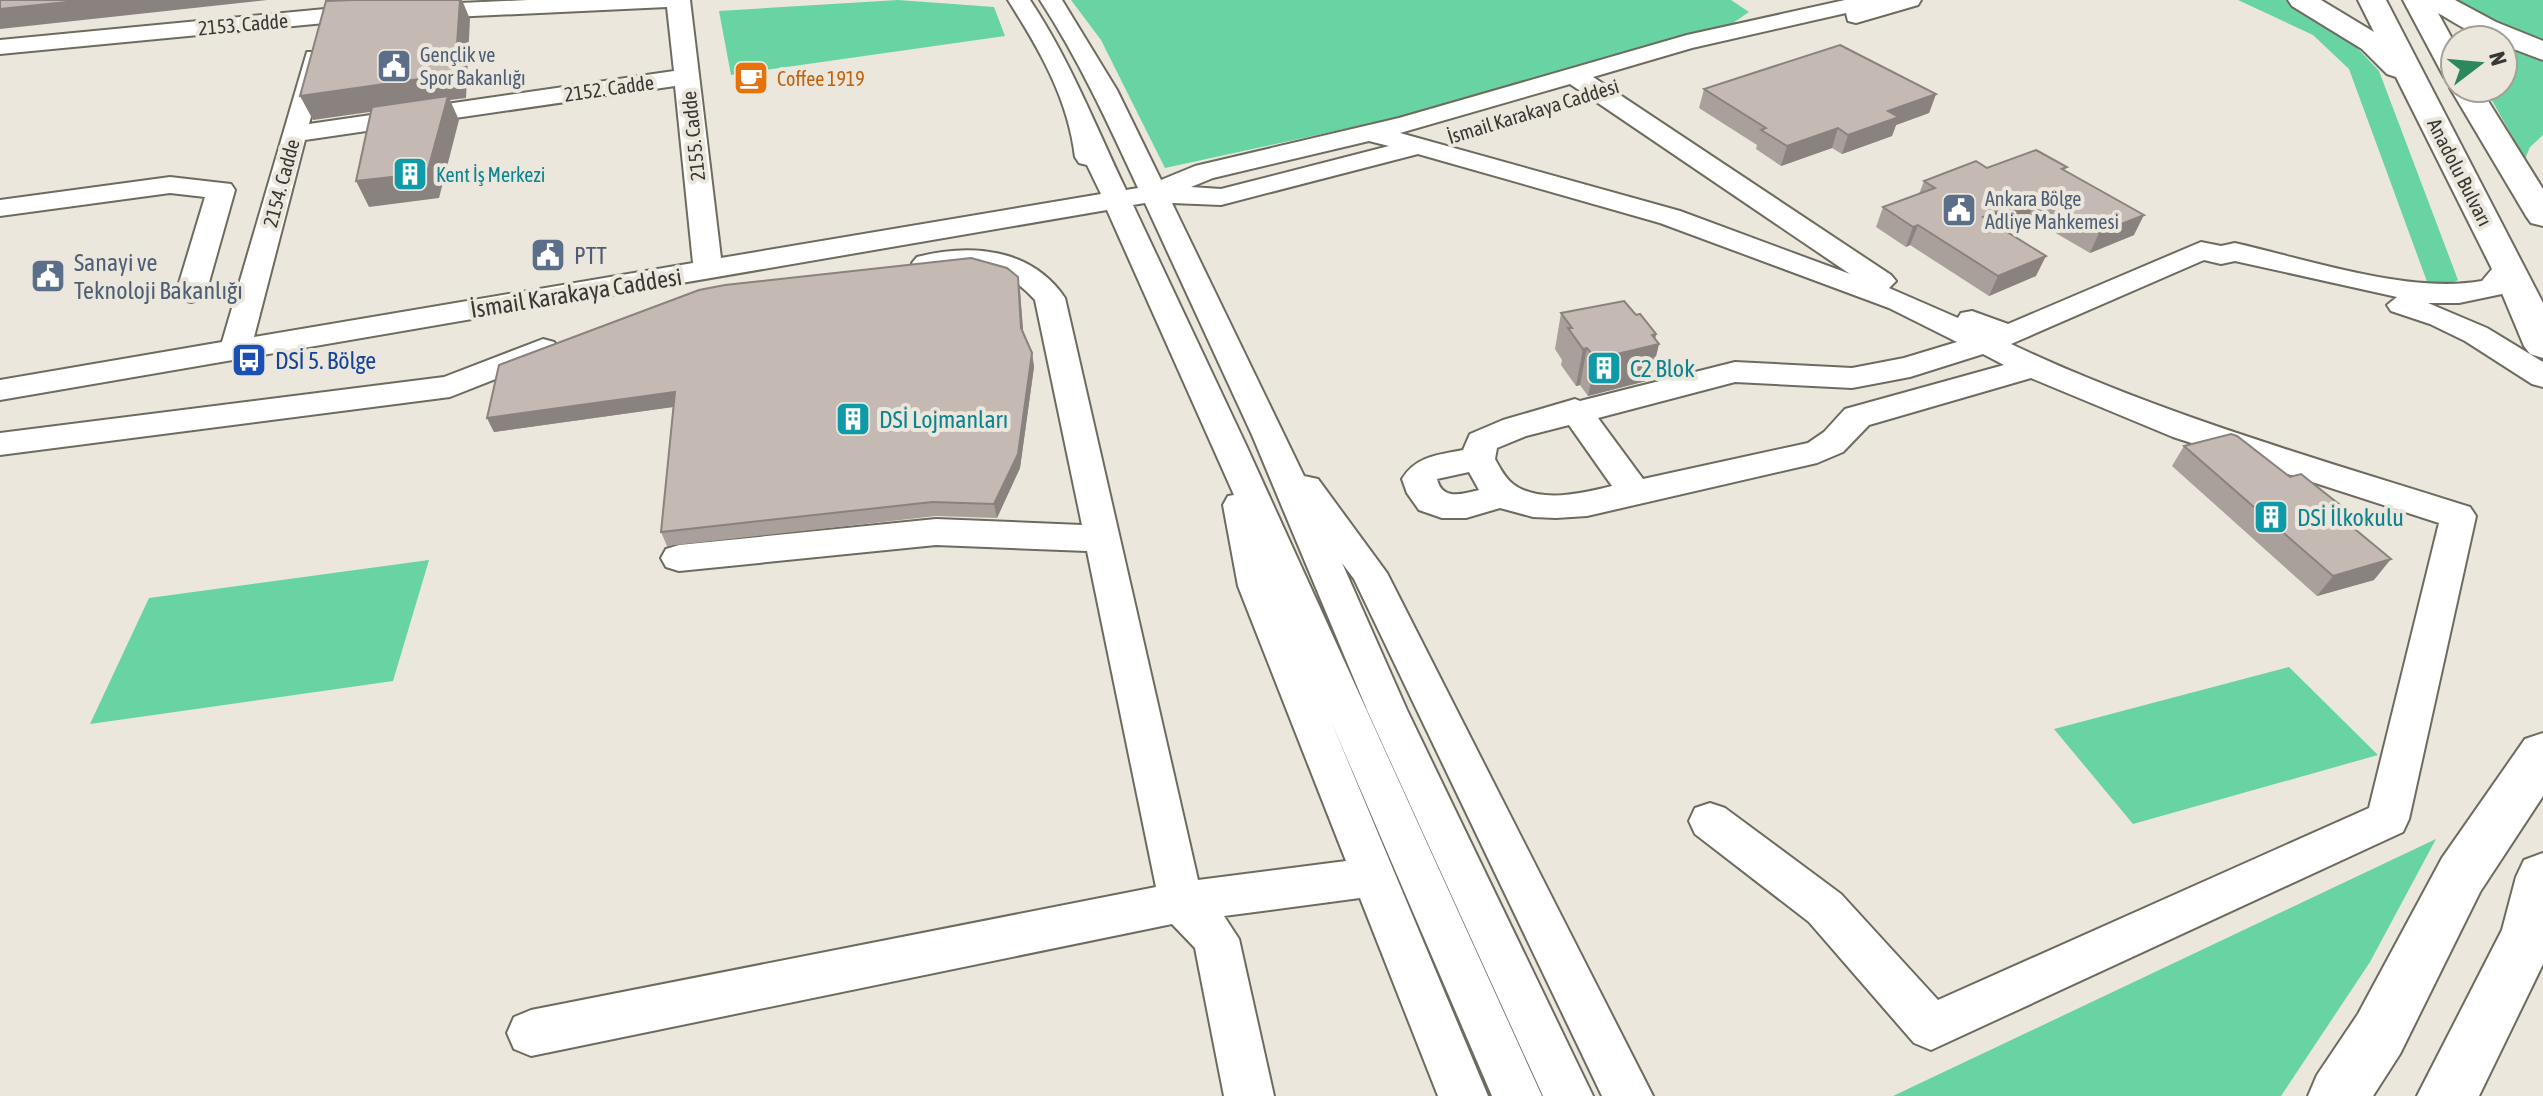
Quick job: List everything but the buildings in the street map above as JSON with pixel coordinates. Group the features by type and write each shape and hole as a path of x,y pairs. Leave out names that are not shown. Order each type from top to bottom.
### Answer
{"main road":[{"path":"2302,0 2372,43 2416,88"},
{"name":"Anadolu Bulvarı","path":"2372,0 2509,267 2543,346"},
{"path":"2417,0 2439,41"},
{"path":"2434,0 2486,28 2543,51"},
{"name":"Anadolu Bulvarı","path":"2475,104 2543,216"},
{"path":"2338,1096 2379,1034 2461,875 2543,754"},
{"path":"2447,1096 2529,935 2543,877"}],"street":[{"name":"2153. Cadde","path":"0,47 325,16 679,0"},
{"name":"2155. Cadde","path":"679,0 708,271"},
{"path":"1019,0 1048,44 1121,213 1229,445 1568,1096"},
{"path":"1051,0 1079,42 1105,90 1269,435 1369,715 1517,1096"},
{"name":"İsmail Karakaya Caddesi","path":"1152,194 1221,197 1420,146 1585,83 1753,25 1832,12 1876,0"},
{"name":"İsmail Karakaya Caddesi","path":"0,390 1057,210 1102,217 1121,213 1152,194 1204,172 1585,83 1910,0"},
{"name":"2154. Cadde","path":"235,350 325,16"},
{"name":"2152. Cadde","path":"295,134 686,77"},
{"path":"1585,83 1889,286 2008,335 2201,251 2221,255 2235,252 2422,294 2459,294 2492,288 2509,267"},
{"path":"1371,133 1670,217 1900,302 2032,366 2185,429 2458,516 2388,819 1931,1027 1825,908 1710,821"},
{"path":"1057,210 1080,191 1089,166 1087,135"},
{"path":"0,208 170,185 221,190 191,293"},
{"path":"2221,255 2234,265 2432,312 2467,328 2543,377"},
{"path":"654,309 698,293 981,259 1011,264 1036,280 1050,298 1181,902 1216,939 1249,1096"},
{"path":"0,444 450,387 568,340"},
{"path":"1504,495 1478,459 1479,448 1487,438 1575,410 1746,371 1847,379 1985,343"},
{"path":"1478,459 1425,471 1419,479 1431,503 1446,508 1504,495 1529,504 1570,505 1817,452 1834,444 1849,424 1869,413 1996,379 2032,366"},
{"path":"1575,410 1635,493"},
{"path":"1269,435 1369,573 1628,1096"},
{"path":"1229,445 1256,586 1463,1096"},
{"path":"679,558 936,532 1102,539"},
{"path":"531,1033 1181,902 1373,877"}],"green space":[{"path":"898,0 994,7 1005,36 731,75 719,11"},
{"path":"1071,0 1731,0 1749,12 1733,23 1405,116 1165,168 1101,40"},
{"path":"2238,0 2285,0 2346,36 2379,71 2458,280 2447,286 2429,287 2349,69 2313,35"},
{"path":"2455,0 2543,0 2543,42 2519,32 2519,24 2501,24"},
{"path":"2519,48 2543,57 2543,135 2530,147 2525,159 2494,104 2519,104"},
{"path":"429,560 393,681 90,724 149,598"},
{"path":"2289,667 2378,755 2133,824 2054,729"},
{"path":"2436,839 2370,962 2281,1096 1893,1096"}],"place":[{"name":"Gençlik ve Spor Bakanlığı","path":"394,66"},
{"name":"Coffee 1919","path":"751,78"},
{"name":"Kent İş Merkezi","path":"410,174"},
{"name":"Ankara Bölge Adliye Mahkemesi","path":"1959,210"},
{"name":"PTT","path":"548,255"},
{"name":"Sanayi ve Teknoloji Bakanlığı","path":"48,276"},
{"name":"DSİ 5. Bölge","path":"249,360"},
{"name":"C2 Blok","path":"1604,368"},
{"name":"DSİ Lojmanları","path":"853,419"},
{"name":"DSİ İlkokulu","path":"2271,517"}]}
